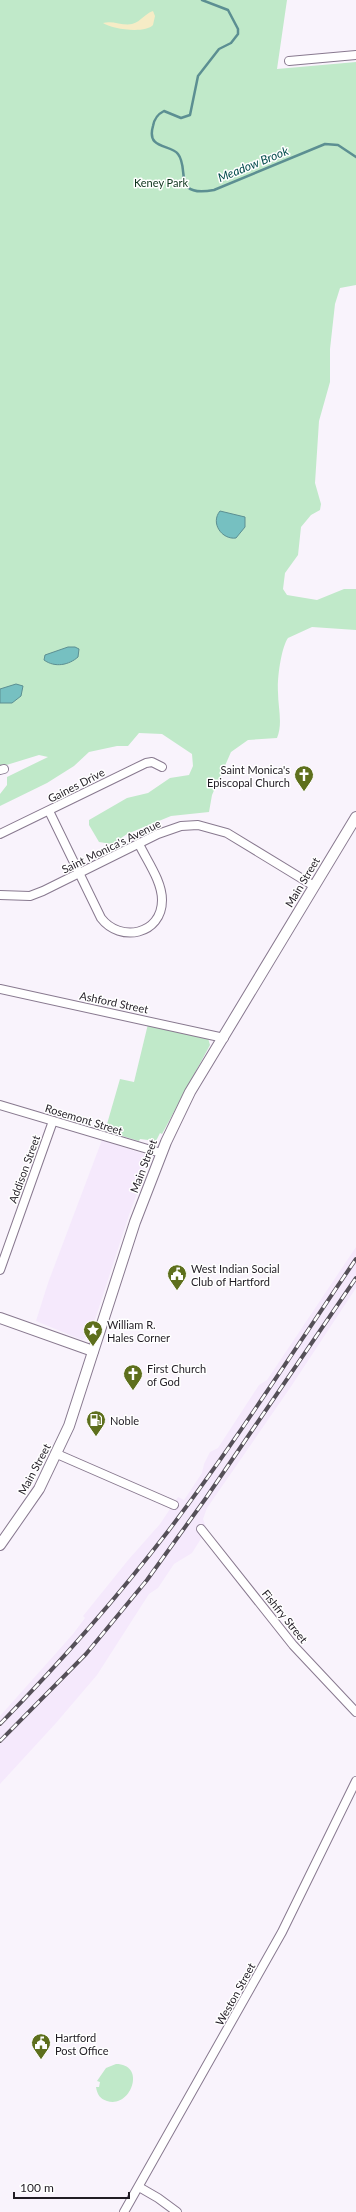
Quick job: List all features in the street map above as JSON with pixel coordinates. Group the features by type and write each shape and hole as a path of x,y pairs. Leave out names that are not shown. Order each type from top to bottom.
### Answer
{"main road":[{"name":"Main Street","path":"0,1545 34,1496 57,1454 76,1408 135,1222 161,1153 190,1092 224,1038 356,817"},
{"path":"0,1318 93,1351"}],"street":[{"path":"289,61 356,55"},
{"name":"Gaines Drive","path":"0,834 146,763 152,762 162,767"},
{"path":"49,811 101,918 110,927 129,934 148,928 159,915 162,895 139,844"},
{"name":"Saint Monica's Avenue","path":"0,895 30,896 158,834 180,826 198,825 231,835 314,886"},
{"name":"Ashford Street","path":"0,989 224,1038"},
{"name":"Rosemont Street","path":"0,1105 161,1153"},
{"name":"Addison Street","path":"0,1270 53,1121"},
{"path":"57,1454 174,1505"},
{"name":"Fishfry Street","path":"201,1529 293,1645 356,1712"},
{"name":"Weston Street","path":"124,2212 282,1932 356,1781"},
{"path":"139,2187 158,2198 177,2212"}],"shaded area":[{"path":"102,1140 150,1156 150,1158 129,1215 90,1335 82,1340 36,1321 48,1283"},
{"path":"356,1247 356,1288 290,1388 207,1508 203,1519 206,1527 201,1534 202,1537 192,1553 174,1564 158,1588 149,1594 97,1675 56,1723 0,1784 0,1716 73,1634 85,1618 83,1616 129,1559 160,1524 178,1497 184,1500 202,1473 204,1464 210,1452 218,1448 259,1385 267,1380"}],"green space":[{"name":"Keney Park","path":"0,0 287,0 277,69 356,62 356,285 340,288 335,304 330,349 330,382 319,421 315,483 321,504 320,510 311,515 301,527 298,555 285,573 283,589 287,595 317,600 344,589 356,589 356,630 312,627 288,638 281,656 279,672 278,698 280,727 277,738 248,740 231,752 212,795 209,812 171,816 127,834 112,844 99,842 89,825 89,820 127,798 148,793 170,778 189,775 193,766 192,754 162,734 139,733 128,746 117,746 89,752 74,766 47,783 0,806 0,794 7,785 7,777 48,757 39,755 0,767"},
{"path":"148,1024 208,1038 210,1045 162,1134 160,1133 156,1141 140,1139 139,1141 105,1131 120,1079 134,1082"},
{"path":"116,2064 125,2066 131,2071 133,2078 132,2086 129,2093 123,2099 116,2102 107,2101 102,2099 98,2094 96,2087 99,2087 100,2082 97,2081 106,2068"}],"sand":[{"path":"153,11 155,16 153,25 149,28 128,30 103,23 110,22 132,24"}],"water":[{"path":"220,511 245,517 245,527 236,538 226,536 219,530 216,521"},
{"path":"68,647 75,647 79,649 78,657 74,660 66,664 57,665 44,660 45,655"},
{"path":"16,684 23,686 21,696 12,703 0,703 0,689"}],"waterway":[{"name":"Meadow Brook","path":"202,0 228,10 238,29 238,34 231,43 219,49 198,76 190,115 181,118 164,111 155,119 152,134 156,143 175,151 178,154 183,167 184,181 187,186 192,190 214,190 325,144 338,145 356,157"}],"railway":[{"path":"0,1724 87,1630 129,1581 169,1530 241,1430 356,1259"},
{"path":"0,1741 86,1654 147,1580 206,1498 356,1278"}],"place":[{"name":"Saint Monica's Episcopal Church","path":"304,792"},
{"name":"West Indian Social Club of Hartford","path":"177,1291"},
{"name":"William R. Hales Corner","path":"93,1347"},
{"name":"First Church of God","path":"133,1391"},
{"name":"Noble","path":"96,1437"},
{"name":"Hartford Post Office","path":"41,2060"}]}
